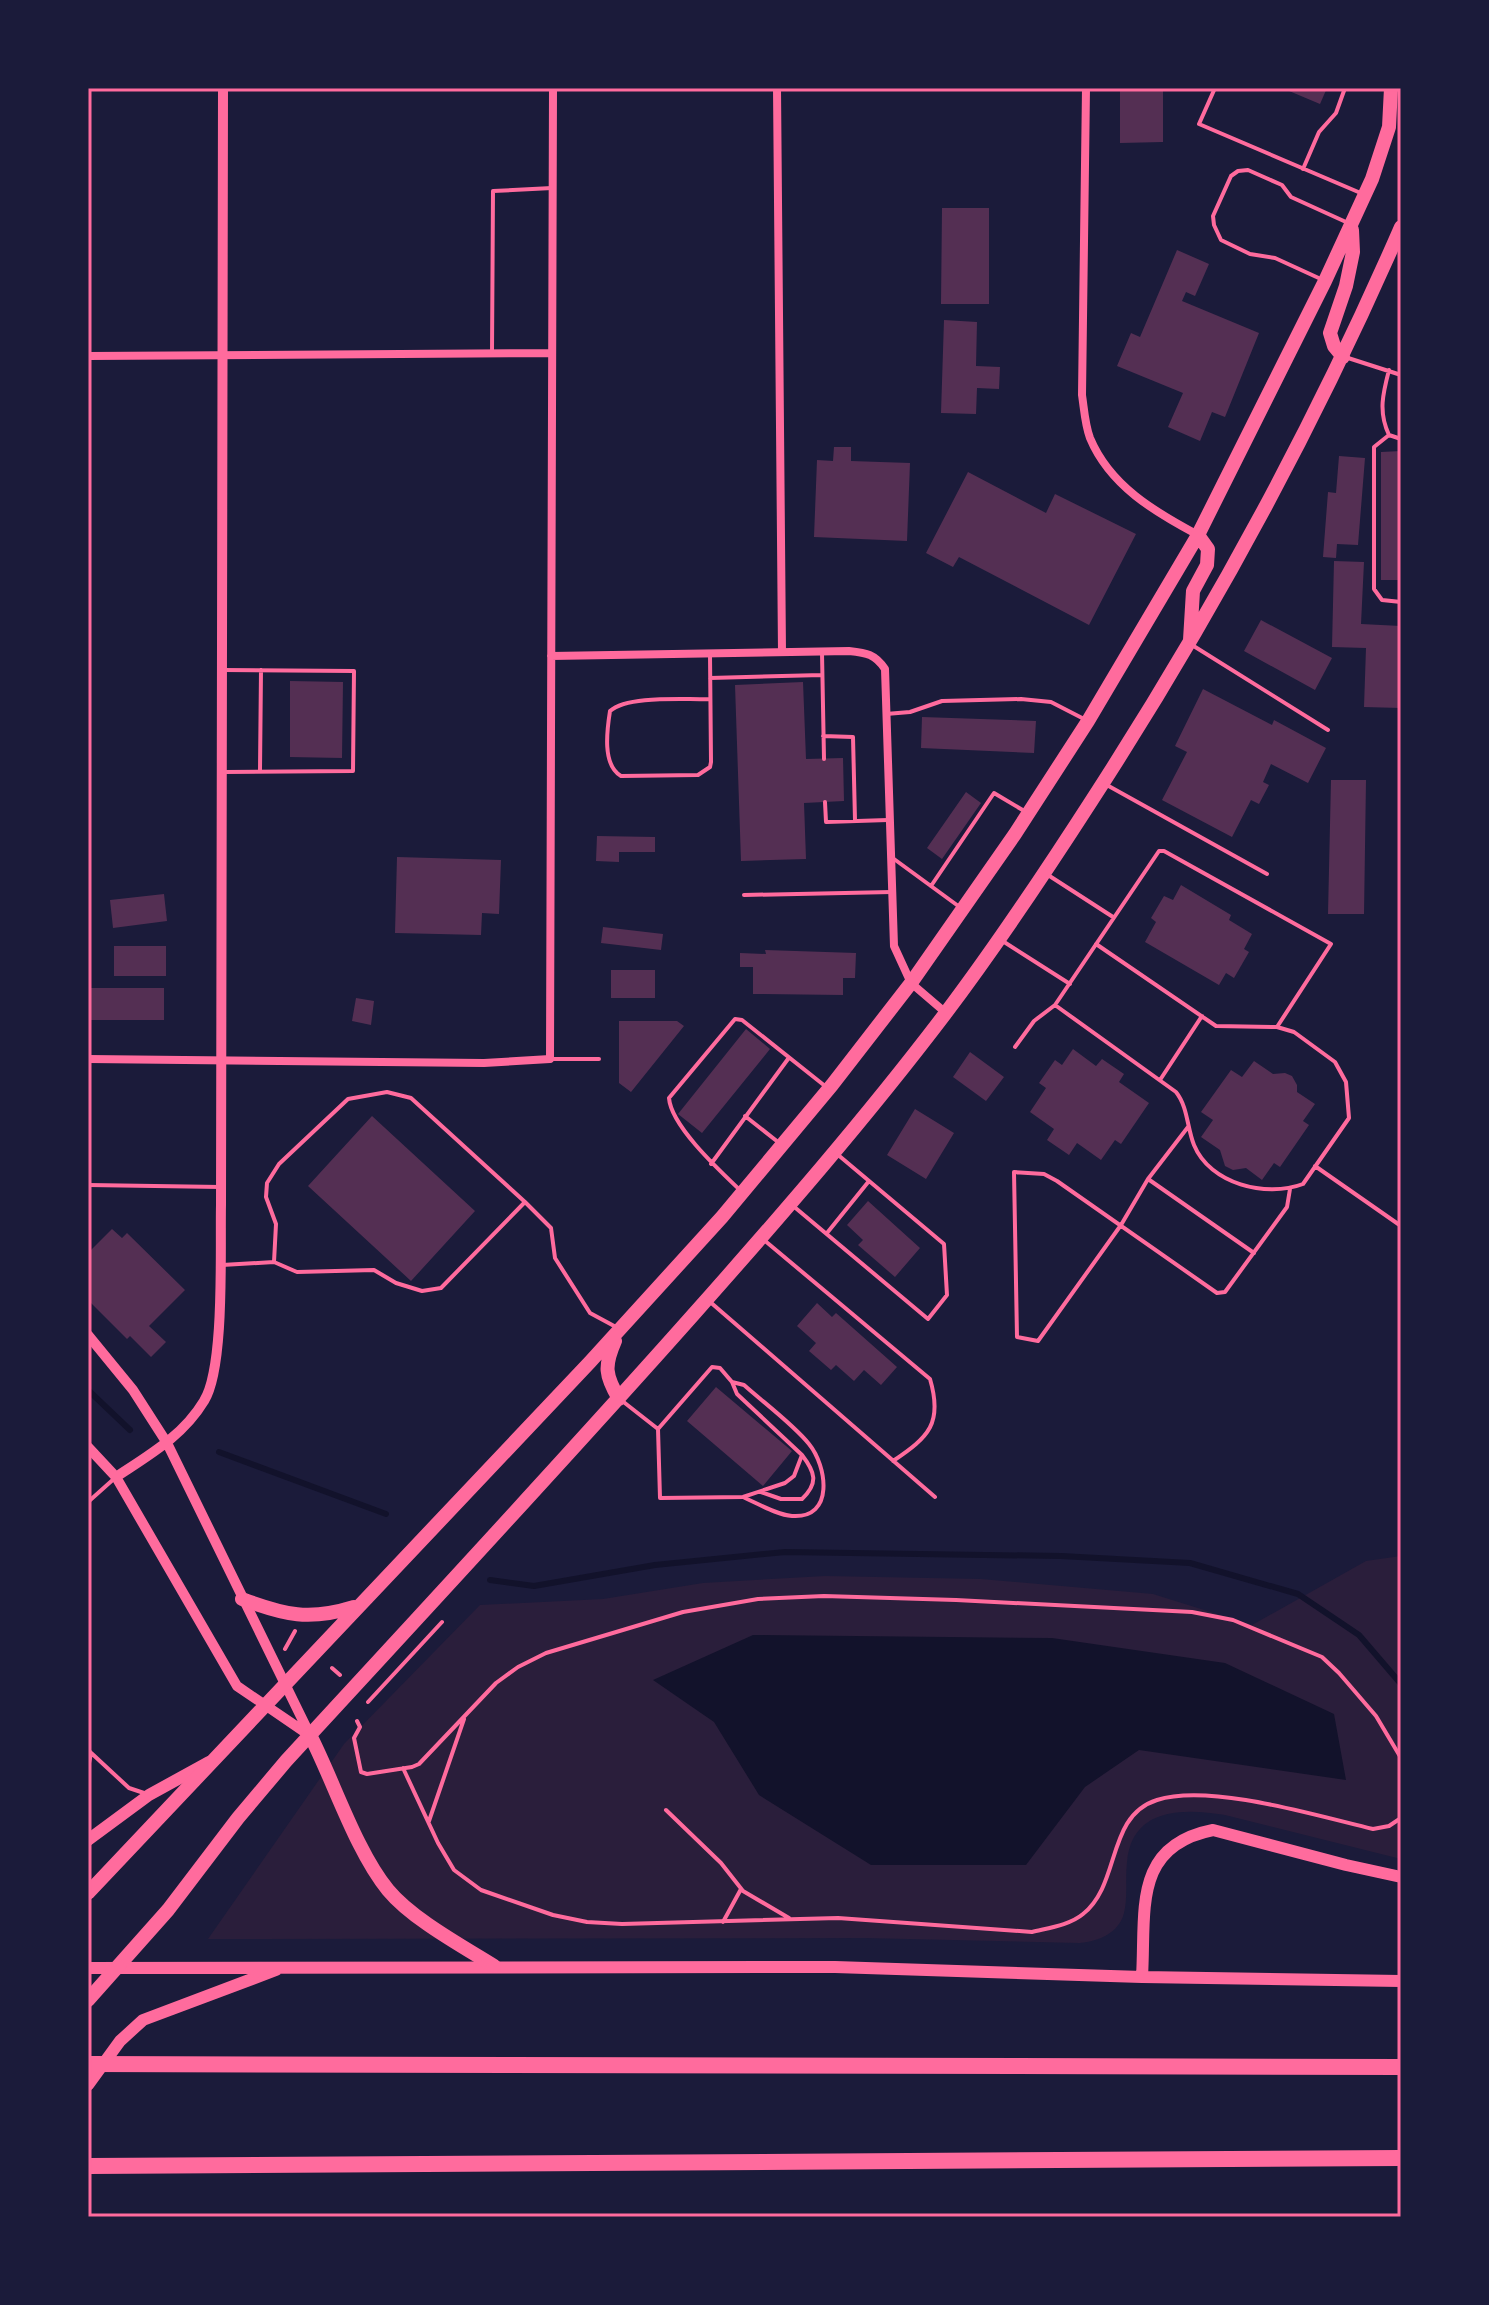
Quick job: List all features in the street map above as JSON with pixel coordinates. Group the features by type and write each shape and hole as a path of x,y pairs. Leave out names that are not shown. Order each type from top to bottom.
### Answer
{"highway":[{"path":"88,2064 1401,2067"},
{"path":"88,2166 1401,2158"}],"main road":[{"path":"88,1893 619,1329 743,1192 911,983 1088,721 1198,535 1365,195 1389,127 1391,88"},
{"path":"1343,357 1334,346 1330,333 1346,286 1353,252 1352,225"},
{"path":"88,2000 168,1910 238,1818 310,1735 619,1399 761,1238 946,1013 1045,872 1189,644 1309,427 1397,246 1401,227"},
{"path":"1189,644 1193,591 1208,557 1208,549 1198,535"},
{"path":"619,1329 608,1357 607,1379 619,1399"},
{"path":"242,1599 300,1616 328,1615 358,1606"},
{"path":"310,1735 373,1868 390,1893 428,1924 494,1966"},
{"path":"88,1840 149,1795 215,1758"},
{"path":"1142,1977 1148,1881 1164,1855 1193,1834 1213,1830 1401,1877"},
{"path":"88,2085 120,2041 143,2020 286,1966"},
{"path":"88,1968 835,1967 1142,1977 1401,1981"}],"street":[{"path":"116,1477 167,1443 200,1407 213,1378 217,1351 221,1187 223,88"},
{"path":"88,1059 484,1063 550,1059 553,88"},
{"path":"777,88 782,652"},
{"path":"1086,88 1082,395 1089,437 1117,480 1151,510 1198,535"},
{"path":"88,356 552,353"},
{"path":"551,656 849,651 877,657 885,669 894,946 911,983 946,1013"},
{"path":"88,1335 133,1390 167,1443 310,1735"},
{"path":"88,1447 116,1477 237,1686 310,1735"}],"lane":[{"path":"1215,88 1199,124 1365,195"},
{"path":"1303,169 1319,132 1336,113 1345,88"},
{"path":"1325,281 1275,258 1250,254 1221,240 1213,216 1231,176 1248,170 1282,185 1291,197 1352,225"},
{"path":"492,353 493,191 552,188"},
{"path":"1343,357 1401,375"},
{"path":"1389,370 1381,400 1383,423 1389,435 1401,439"},
{"path":"1389,435 1374,447 1374,589 1382,600 1401,602"},
{"path":"1189,644 1328,730"},
{"path":"822,651 824,759"},
{"path":"710,653 711,762 705,772 698,775 621,776 612,769 608,724 610,711 617,705 710,699"},
{"path":"222,773 260,770 353,771 354,700 354,671 223,670"},
{"path":"260,770 261,670"},
{"path":"710,678 822,675"},
{"path":"886,714 910,712 942,701 1021,699 1051,702 1088,721"},
{"path":"823,736 853,737 855,820"},
{"path":"1103,783 1267,874"},
{"path":"931,886 994,793 1028,813"},
{"path":"825,802 826,822 890,820"},
{"path":"1015,1047 1034,1021 1055,1005 1156,853 1164,851 1331,944 1277,1027"},
{"path":"891,857 963,910"},
{"path":"1045,872 1113,917"},
{"path":"744,895 892,892"},
{"path":"999,939 1070,984"},
{"path":"1055,1005 1181,1098 1196,1149 1206,1162 1236,1183 1254,1188 1290,1189 1303,1184 1349,1118 1346,1082 1335,1062 1313,1044 1294,1032 1277,1027 1222,1028 1096,944"},
{"path":"1160,1080 1202,1016"},
{"path":"743,1192 711,1164 678,1119 669,1098 735,1019 742,1020 828,1089"},
{"path":"550,1059 599,1059"},
{"path":"711,1164 788,1059"},
{"path":"274,1262 276,1224 266,1197 267,1183 279,1164 348,1099 387,1092 411,1098 551,1228 555,1258 590,1313 619,1329"},
{"path":"745,1116 782,1145"},
{"path":"1188,1127 1148,1179 1121,1225 1038,1341 1017,1337 1014,1172 1044,1174 1121,1225 1217,1293 1225,1292 1287,1207 1290,1189"},
{"path":"790,1203 928,1319 947,1295 944,1244 834,1151"},
{"path":"1315,1166 1401,1226"},
{"path":"1148,1179 1254,1253"},
{"path":"827,1233 869,1181"},
{"path":"88,1185 221,1187"},
{"path":"220,1265 274,1262 297,1272 374,1270 396,1283 422,1291 441,1288 525,1202"},
{"path":"761,1238 930,1379 936,1399 936,1417 926,1435 893,1461"},
{"path":"707,1299 935,1497"},
{"path":"761,1492 781,1499 802,1499 814,1485 815,1476 802,1455 737,1394 720,1368 712,1367 658,1429 660,1498 743,1497 761,1492 794,1476 802,1455"},
{"path":"732,1382 744,1385 810,1444 825,1480 823,1497 814,1508 802,1515 792,1516 743,1497"},
{"path":"619,1399 658,1429"},
{"path":"88,1502 116,1477"},
{"path":"88,1768 89,1752"},
{"path":"89,1752 129,1788 149,1795"}],"path":[{"path":"357,1721 360,1727 354,1738 361,1772 367,1774 403,1768 419,1764 502,1678 536,1657 585,1639 683,1612 758,1599 824,1596 956,1600 1192,1612 1233,1620 1322,1657 1376,1716 1401,1758"},
{"path":"368,1702 442,1622"},
{"path":"285,1649 298,1626"},
{"path":"294,1635 300,1640"},
{"path":"332,1668 340,1675"},
{"path":"429,1823 466,1715"},
{"path":"403,1768 454,1870 471,1885 514,1903 587,1922 723,1922 790,1918 1032,1932 1057,1926 1083,1914 1099,1896 1109,1878 1122,1832 1133,1813 1155,1800 1189,1794 1224,1796 1373,1829 1389,1826 1401,1818"},
{"path":"666,1810 721,1863 741,1889 790,1918"},
{"path":"723,1922 741,1889"}],"shaded area":[{"path":"1401,1556 1401,1859 1225,1815 1192,1812 1162,1816 1138,1831 1131,1844 1125,1907 1118,1926 1101,1938 1080,1943 865,1938 208,1939 344,1744 480,1605 603,1599 703,1583 825,1576 981,1579 1153,1594 1252,1625 1366,1561"},
{"path":"753,1635 1052,1638 1225,1663 1334,1714 1346,1780 1139,1750 1085,1787 1026,1865 871,1865 759,1795 714,1722 653,1680"}],"building":[{"path":"1120,88 1163,88 1163,142 1120,143"},
{"path":"1282,88 1327,88 1320,104"},
{"path":"942,208 989,208 989,304 941,304"},
{"path":"1177,250 1209,264 1195,296 1186,292 1182,301 1259,333 1225,417 1212,412 1200,441 1168,427 1183,393 1117,366 1131,333 1140,337"},
{"path":"944,320 977,322 976,366 1000,367 999,389 977,388 976,414 941,413"},
{"path":"834,447 851,447 851,461 910,463 907,541 814,537 817,460 833,461"},
{"path":"1401,451 1401,580 1381,580 1381,452"},
{"path":"1339,456 1365,458 1358,545 1337,544 1336,558 1323,557 1328,492 1336,493"},
{"path":"968,472 1046,513 1055,494 1136,534 1089,625 959,557 953,567 926,553"},
{"path":"1334,561 1364,562 1361,624 1401,626 1401,708 1364,707 1366,648 1332,647"},
{"path":"1261,620 1332,658 1315,690 1244,651"},
{"path":"290,681 343,682 342,758 290,757"},
{"path":"803,682 806,759 843,758 844,801 804,803 806,859 741,861 735,685"},
{"path":"1203,689 1272,725 1274,720 1326,748 1308,783 1271,764 1263,782 1269,785 1259,804 1251,800 1232,837 1162,800 1187,752 1175,746"},
{"path":"922,717 1036,721 1034,753 921,748"},
{"path":"1331,780 1366,780 1364,914 1328,914"},
{"path":"966,792 981,803 942,859 927,848"},
{"path":"597,836 655,837 655,852 619,852 619,862 596,861"},
{"path":"397,857 501,860 499,914 482,913 481,935 395,933"},
{"path":"1181,885 1231,915 1229,920 1252,934 1244,949 1249,952 1234,978 1226,973 1219,985 1145,942 1156,922 1151,918 1164,896 1173,900"},
{"path":"164,894 167,921 113,928 110,900"},
{"path":"603,927 663,934 661,950 601,943"},
{"path":"114,946 166,946 166,976 114,976"},
{"path":"765,950 856,953 855,978 843,978 843,995 753,994 753,967 740,967 740,953 766,954"},
{"path":"611,970 655,970 655,998 611,998"},
{"path":"90,988 164,988 164,1020 90,1020"},
{"path":"356,998 374,1001 371,1025 352,1021"},
{"path":"619,1021 677,1021 684,1026 631,1092 619,1083"},
{"path":"746,1029 770,1049 702,1133 678,1114"},
{"path":"1073,1049 1096,1066 1102,1059 1124,1074 1119,1082 1149,1103 1121,1144 1115,1140 1101,1160 1077,1143 1069,1155 1047,1140 1054,1129 1030,1112 1046,1088 1039,1083 1055,1060 1062,1065"},
{"path":"970,1052 1004,1077 986,1101 953,1077"},
{"path":"1254,1061 1273,1074 1292,1076 1297,1092 1315,1104 1303,1121 1309,1125 1280,1167 1274,1163 1262,1180 1246,1168 1233,1170 1225,1166 1220,1150 1201,1137 1213,1120 1201,1112 1231,1070 1242,1077"},
{"path":"915,1109 954,1133 926,1179 887,1155"},
{"path":"372,1116 475,1211 411,1281 308,1186"},
{"path":"868,1201 920,1248 895,1277 858,1245 863,1240 847,1225"},
{"path":"112,1229 122,1238 127,1233 185,1290 149,1326 166,1342 151,1357 130,1336 127,1339 88,1300 88,1253"},
{"path":"817,1303 832,1317 836,1313 897,1367 881,1385 864,1370 854,1381 836,1365 831,1370 809,1351 816,1343 797,1326"},
{"path":"716,1387 792,1451 763,1486 687,1421"}],"waterway":[{"path":"88,1390 130,1430"},
{"path":"219,1452 386,1514"},
{"path":"490,1580 534,1586 655,1565 785,1552 1061,1556 1190,1563 1298,1594 1359,1635 1401,1684"}]}
